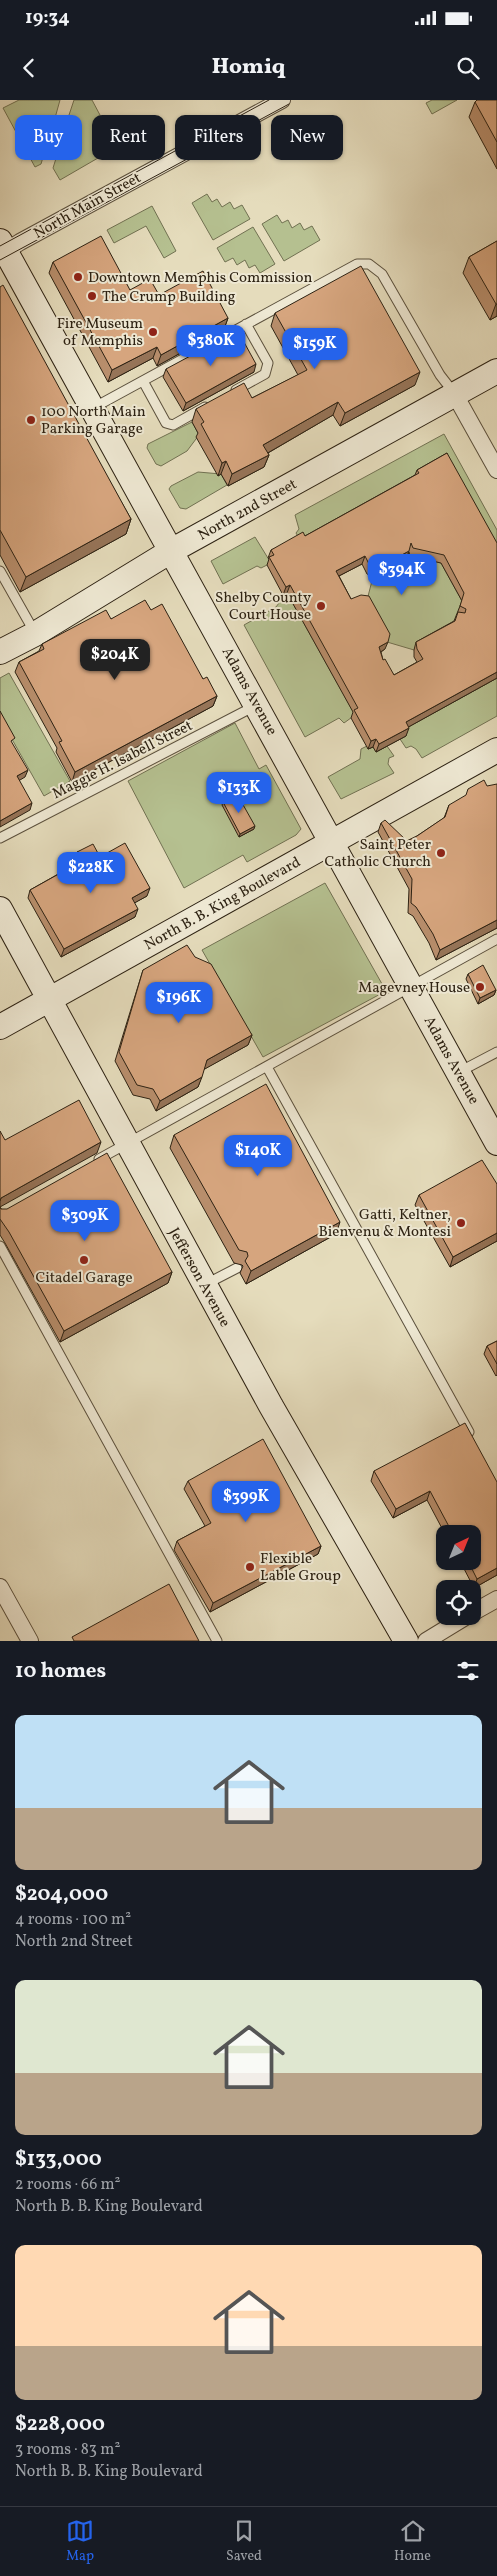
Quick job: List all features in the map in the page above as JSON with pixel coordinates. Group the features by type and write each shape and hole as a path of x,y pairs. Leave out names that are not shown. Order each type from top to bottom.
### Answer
{"main road":[{"name":"Adams Avenue","path":"2,249 93,408 497,1143"},
{"name":"North 2nd Street","path":"0,652 35,634 171,551 497,370"},
{"name":"North B. B. King Boulevard","path":"0,1027 332,840 497,750"},
{"name":"Jefferson Avenue","path":"0,909 48,1001 205,1285 406,1641"}],"street":[{"name":"North Main Street","path":"2,249 24,240 165,162 273,106"},
{"path":"454,393 497,470"},
{"path":"0,1587 30,1641"},
{"path":"481,1608 497,1599"},
{"path":"426,1641 452,1625"}],"lane":[{"path":"93,408 357,264 369,264 382,274 440,375 454,393"},
{"path":"231,392 265,374 268,363 246,324"},
{"path":"142,381 166,423 173,426 214,402"},
{"path":"0,571 35,634"},
{"name":"Maggie H. Isabell Street","path":"0,838 257,705"},
{"path":"91,1163 497,939"},
{"path":"459,1073 497,1052"},
{"path":"267,1067 472,1437"},
{"path":"0,1246 217,1641"},
{"path":"205,1285 237,1268"}],"green space":[{"path":"19,100 60,100 56,115 15,115 15,130 3,108"},
{"path":"74,100 92,100 100,115 92,115 92,160 95,160 60,180 53,168 56,160 82,160 82,115 69,115"},
{"path":"432,100 457,100 432,114 426,103"},
{"path":"31,160 42,160 41,164 35,167"},
{"path":"207,194 212,202 217,199 222,207 230,202 234,209 242,205 250,219 213,240 192,203"},
{"path":"152,206 176,251 164,258 146,226 114,243 107,230"},
{"path":"277,215 282,223 288,220 292,228 300,223 304,230 312,226 320,240 284,261 262,224"},
{"path":"253,227 275,264 260,273 255,265 249,268 245,260 237,265 233,258 225,262 217,248"},
{"path":"192,422 199,435 187,451 161,466 156,464 147,448 148,444"},
{"path":"444,434 497,530 497,553 300,540 296,533 299,529 295,515"},
{"path":"198,472 221,474 227,485 186,509 180,508 169,489 171,486"},
{"path":"255,537 271,563 261,568 257,566 223,584 211,561"},
{"path":"411,556 441,563 462,601 452,629 414,650 387,642 366,604 373,577"},
{"path":"287,593 355,715 344,723 339,718 305,737 244,625 276,607 279,603 277,597"},
{"path":"9,673 70,781 44,796 0,718 0,678"},
{"path":"497,678 497,716 422,758 416,749 411,746 406,748 400,739 405,736 403,730"},
{"path":"235,723 259,769 266,765 301,829 296,835 247,862 243,855 184,888 128,781"},
{"path":"367,746 368,749 373,747 376,752 387,746 394,756 389,758 388,764 394,773 341,799 328,777 360,759 361,749"},
{"path":"325,883 386,991 263,1057 202,950"}],"building":[{"path":"477,100 497,100 497,142 475,102"},
{"path":"101,236 130,290 150,279 159,295 203,271 228,318 161,355 157,347 112,370 53,262"},
{"path":"497,241 497,304 496,304 469,257"},
{"path":"361,266 420,372 345,413 338,402 263,445 269,455 232,474 226,461 222,463 201,424 204,422 196,409 244,383 252,398 307,370 275,313"},
{"name":"100 North Main Parking Garage","path":"3,285 131,519 26,577 0,530 0,287"},
{"path":"233,333 235,336 239,333 256,364 186,403 166,369"},
{"name":"Shelby County Court House","path":"447,453 497,543 497,672 406,722 409,728 379,744 376,739 371,741 354,710 358,708 290,585 286,587 269,557 274,555 271,550 303,532 305,536 419,473 417,470","holes":["411,543 413,548 444,555 464,593 460,606 466,609 465,613 458,612 455,621 416,642 417,649 423,659 394,675 385,659 383,660 379,647 388,642 390,634 369,596 361,595 351,599 336,571 365,556 370,566 376,569 409,551"]},
{"path":"145,600 151,610 162,604 203,679 207,677 217,696 75,772 59,742 62,741 19,662 44,649 42,644 106,610 111,619"},
{"path":"0,711 15,738 11,741 28,770 17,776 32,803 0,821"},
{"name":"Saint Peter Catholic Church","path":"484,780 487,786 497,784 497,920 440,950 433,934 416,907 411,903 412,879 381,823 385,820 407,841 445,817 449,805 466,795 468,789"},
{"path":"237,794 255,826 240,834 223,802"},
{"path":"125,843 150,888 132,898 138,909 64,949 30,890 82,861 77,852 93,844 100,857"},
{"path":"187,945 195,957 211,964 252,1035 207,1060 202,1077 160,1101 153,1089 137,1085 119,1052 143,970"},
{"path":"483,965 496,990 480,998 468,974"},
{"path":"266,1084 340,1222 251,1271 245,1261 248,1256 247,1252 239,1250 174,1135"},
{"path":"79,1100 101,1142 1,1198 0,1201 0,1131 5,1140"},
{"name":"Citadel Garage","path":"107,1153 172,1272 64,1331 0,1219 0,1207 1,1209 7,1209"},
{"name":"Gatti, Keltner, Bienvenu & Montesi","path":"482,1160 497,1184 497,1233 453,1257 419,1195"},
{"path":"497,1341 497,1364 487,1346"},
{"path":"465,1423 497,1482 497,1568 477,1579 472,1570 481,1570 481,1525 448,1525 430,1491 396,1509 374,1471"},
{"path":"263,1439 321,1546 213,1603 177,1541 211,1523 188,1481"},
{"path":"169,1584 199,1641 74,1641 72,1637"}],"tram line":[{"path":"0,246 269,100"},
{"path":"0,260 289,104"}],"place":[{"name":"Downtown Memphis Commission","path":"78,277"},
{"name":"The Crump Building","path":"92,296"},
{"name":"Fire Museum of Memphis","path":"153,332"},
{"name":"100 North Main Parking Garage","path":"31,420"},
{"name":"Shelby County Court House","path":"321,606"},
{"name":"Saint Peter Catholic Church","path":"441,853"},
{"name":"Magevney House","path":"480,987"},
{"name":"Gatti, Keltner, Bienvenu & Montesi","path":"461,1223"},
{"name":"Citadel Garage","path":"84,1260"},
{"name":"Flexible Lable Group","path":"250,1567"}]}
